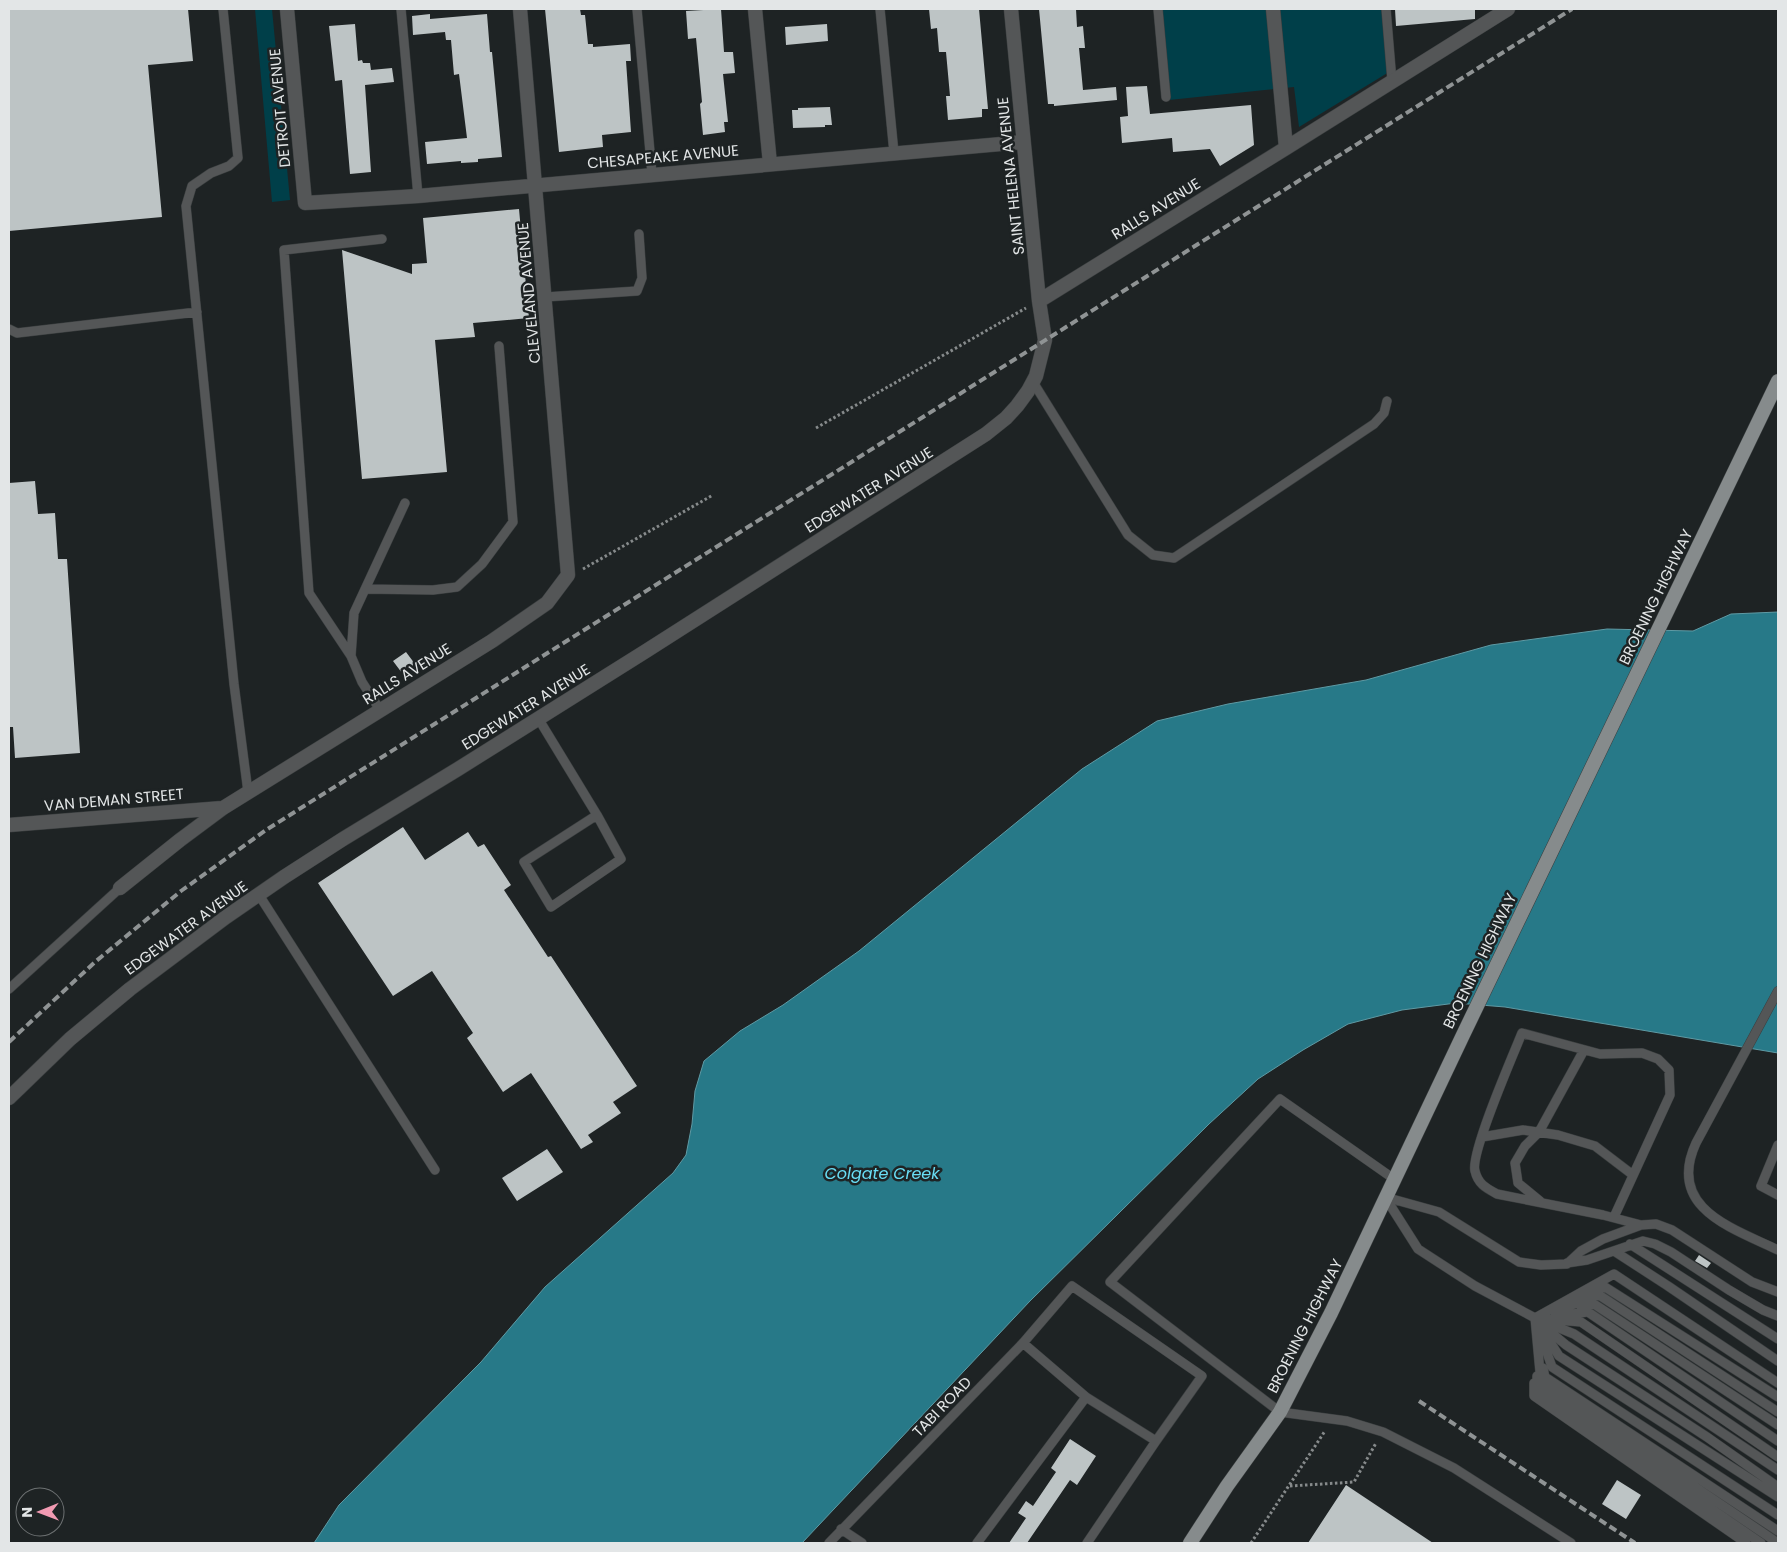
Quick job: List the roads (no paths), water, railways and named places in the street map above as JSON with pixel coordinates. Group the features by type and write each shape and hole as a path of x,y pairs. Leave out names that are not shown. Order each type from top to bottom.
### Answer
{"main road":[{"name":"BROENING HIGHWAY","path":"1190,1543 1227,1486 1280,1412 1331,1313 1462,1035 1778,381"}],"street":[{"name":"DETROIT AVENUE","path":"287,9 305,203"},
{"name":"CLEVELAND AVENUE","path":"520,9 568,575"},
{"path":"755,9 770,164"},
{"name":"SAINT HELENA AVENUE","path":"1010,9 1039,300 1045,340"},
{"path":"1274,9 1286,148"},
{"name":"RALLS AVENUE","path":"1039,300 1286,148 1506,9"},
{"name":"CHESAPEAKE AVENUE","path":"305,203 418,196 1023,142"},
{"name":"EDGEWATER AVENUE","path":"9,1098 70,1039 130,989 258,895 343,838 458,769 986,434 1006,418 1028,391 1036,376 1045,340"},
{"name":"RALLS AVENUE","path":"120,888 223,808 492,641 547,603 568,575"},
{"name":"VAN DEMAN STREET","path":"9,825 223,808"}],"lane":[{"path":"223,9 238,158 229,166 212,173 192,186 186,206 234,684 248,792"},
{"path":"401,9 418,196"},
{"path":"638,9 652,174"},
{"path":"880,9 894,153"},
{"path":"1158,9 1166,97"},
{"path":"1386,9 1392,81"},
{"path":"545,297 637,290 642,278 638,234"},
{"path":"380,710 362,682 351,656 309,593 284,250 382,239"},
{"path":"9,329 17,333 197,312"},
{"path":"365,589 433,590 457,587 482,564 513,522 499,346"},
{"path":"1033,382 1128,535 1153,555 1174,558 1374,424 1384,413 1387,401"},
{"path":"351,656 354,613 405,503"},
{"path":"538,718 597,815 621,859 551,907 524,862 597,815"},
{"path":"9,989 120,888"},
{"path":"258,895 435,1170"},
{"path":"1778,991 1691,1153 1688,1167 1690,1189 1699,1203 1715,1219 1778,1250"},
{"path":"1614,1217 1670,1095 1669,1070 1658,1059 1642,1053 1600,1054 1522,1033 1478,1145 1474,1169 1482,1186 1497,1194 1614,1217 1640,1225"},
{"path":"1542,1202 1518,1183 1515,1163 1525,1146 1538,1132 1584,1050"},
{"path":"1394,1179 1280,1099 1110,1282 1280,1412 1347,1421 1383,1432 1454,1468 1571,1543"},
{"path":"1482,1136 1523,1130 1558,1135 1595,1146 1633,1175"},
{"path":"1778,1145 1760,1186 1778,1195"},
{"path":"1385,1197 1439,1212 1519,1262 1540,1265 1567,1264 1643,1241 1655,1244 1671,1252 1763,1310 1778,1316"},
{"path":"1385,1197 1418,1249 1475,1286 1535,1318 1574,1334 1778,1470"},
{"path":"1567,1264 1581,1251 1603,1239 1640,1225 1656,1224 1672,1230 1752,1282 1778,1292"},
{"path":"1630,1244 1778,1339"},
{"path":"1614,1251 1778,1361"},
{"path":"1535,1318 1614,1274 1778,1383"},
{"name":"TABI ROAD","path":"829,1543 1023,1343 1072,1286 1202,1376 1156,1441"},
{"path":"1535,1318 1605,1287 1778,1397"},
{"path":"1535,1318 1600,1295 1778,1412"},
{"path":"1535,1318 1594,1304 1778,1425"},
{"path":"1535,1318 1588,1312 1778,1441"},
{"path":"1535,1318 1581,1322 1778,1457"},
{"path":"1535,1318 1566,1345 1778,1487"},
{"path":"1535,1318 1559,1356 1778,1497"},
{"path":"1535,1318 1552,1367 1778,1515"},
{"path":"1535,1318 1545,1377 1778,1531"},
{"path":"1535,1318 1534,1396 1746,1543"},
{"path":"1535,1318 1537,1389 1761,1543"},
{"path":"1535,1318 1541,1383 1778,1543"},
{"path":"1023,1343 1086,1397 1156,1441 1087,1543"},
{"path":"977,1543 1086,1397"},
{"path":"842,1529 862,1543"}],"water":[{"name":"Colgate Creek","path":"1778,612 1778,1053 1505,1007 1456,1003 1402,1010 1348,1024 1258,1079 1209,1124 1030,1301 802,1543 314,1543 339,1505 481,1362 545,1287 673,1173 686,1155 692,1124 695,1091 704,1061 740,1031 783,1005 859,951 1082,769 1157,721 1228,704 1366,680 1491,645 1607,629 1693,631 1731,614"}],"railway":[{"path":"9,1042 95,962 181,891 266,830 1572,9"},
{"path":"1419,1401 1635,1543"}]}
